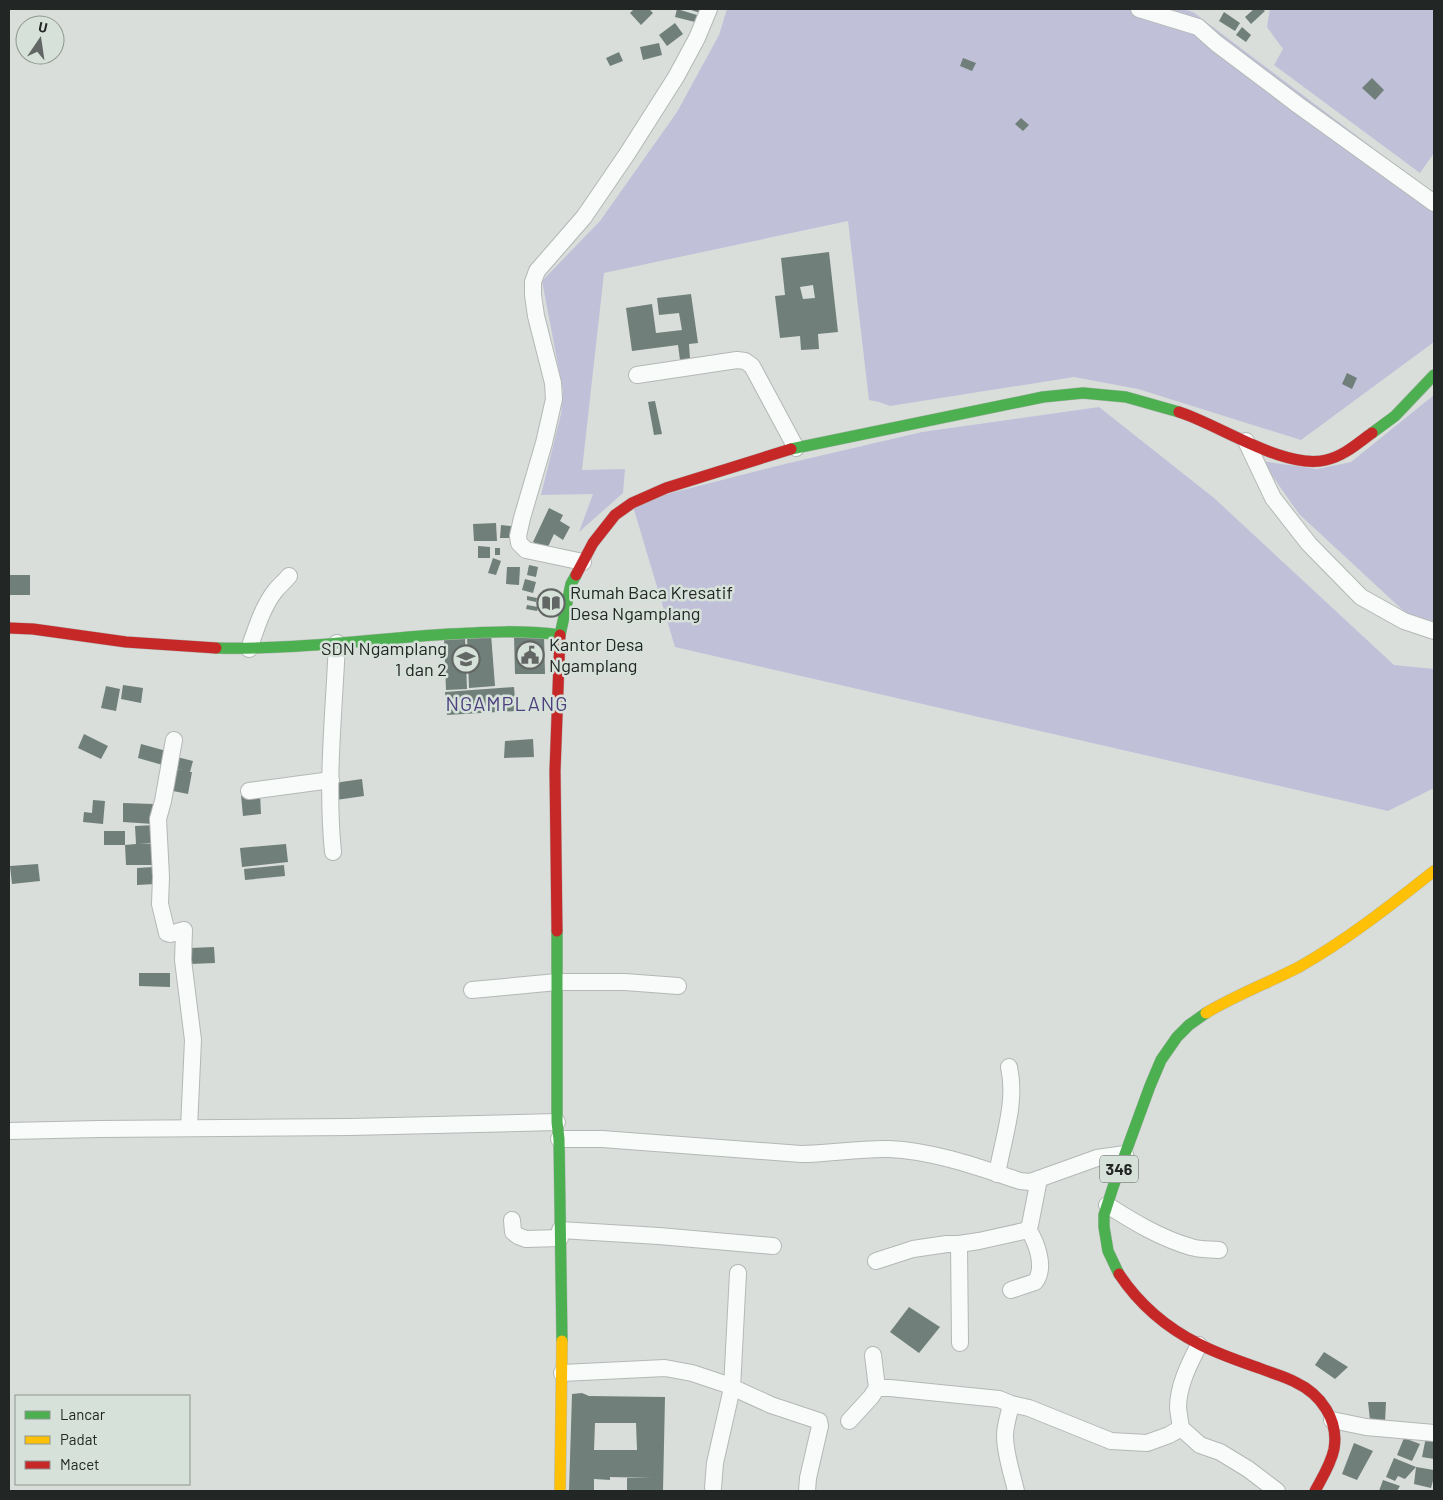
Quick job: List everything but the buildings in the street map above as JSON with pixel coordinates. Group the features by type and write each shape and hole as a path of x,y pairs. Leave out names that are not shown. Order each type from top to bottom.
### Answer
{"street":[{"path":"582,562 530,551 521,546 518,540 522,518 544,443 554,399 553,383 536,316 533,282 538,271 584,217 627,154 676,77 697,38 709,9"},
{"path":"1139,9 1198,27 1216,43 1298,105 1434,203"},
{"path":"637,375 737,360 745,361 752,366 796,448"},
{"path":"560,1491 562,1373 558,1139 556,1122 555,771 560,635 571,584 593,543 615,514 632,503 666,488 796,448 1042,398 1083,393 1126,397 1182,413 1276,454 1309,462 1327,460 1344,454 1395,416 1434,375"},
{"path":"1246,441 1273,498 1309,544 1361,597 1404,621 1434,631"},
{"path":"249,650 266,606 275,591 289,576"},
{"path":"9,628 33,629 126,642 249,650 404,637 494,632 537,632 560,635"},
{"path":"333,852 331,837 331,780 337,643"},
{"path":"174,740 158,819 161,877 160,904 167,933 170,934 184,930 183,960 193,1040 189,1128"},
{"path":"249,791 331,780"},
{"name":"346","path":"1315,1491 1334,1450 1335,1436 1332,1420 1324,1404 1311,1391 1296,1382 1199,1345 1142,1303 1113,1264 1105,1240 1104,1215 1154,1074 1162,1056 1178,1036 1190,1025 1227,1001 1297,967 1342,940 1377,917 1434,871"},
{"path":"472,990 557,982 625,982 678,986"},
{"path":"997,1174 1012,1094 1012,1080 1009,1067"},
{"path":"9,1131 350,1128 556,1122"},
{"path":"558,1139 602,1139 801,1154 888,1149 917,1152 1020,1181 1030,1182 1097,1158 1125,1154"},
{"path":"876,1261 913,1249 1012,1235 1028,1229 1039,1179"},
{"path":"1107,1204 1149,1231 1168,1239 1193,1248 1219,1250"},
{"path":"512,1220 513,1232 526,1239 560,1234 773,1246"},
{"path":"1011,1290 1035,1282 1040,1273 1034,1238 1028,1229"},
{"path":"959,1244 960,1343"},
{"path":"714,1488 715,1463 732,1388 738,1273"},
{"path":"1199,1345 1188,1366 1182,1386 1178,1407 1181,1428 1200,1445 1220,1452 1248,1469 1276,1491"},
{"path":"850,1421 871,1397 876,1388 873,1354"},
{"path":"562,1373 665,1368 692,1373 771,1405 819,1421 820,1426 808,1478 807,1491"},
{"path":"876,1388 998,1399 1029,1408 1110,1441 1147,1443 1169,1435 1181,1428"},
{"path":"1011,1404 1005,1436 1006,1450 1016,1491"},
{"path":"1332,1420 1366,1427 1434,1433"}],"shaded area":[{"path":"727,9 1183,9 1193,12 1434,194 1434,342 1301,440 1138,389 1074,377 890,406 869,400 848,221 604,273 582,470 625,469 623,493 579,532 593,494 541,495 561,414 563,391 542,281 600,221 677,112 719,35"},
{"path":"1270,9 1434,9 1434,153 1420,173 1274,65 1283,49 1267,27"},
{"path":"1434,395 1434,622 1408,615 1299,514 1262,461 1317,469 1351,462"},
{"path":"1099,407 1214,498 1394,665 1434,669 1434,788 1388,811 675,647 632,503 922,432"}],"traffic: fast":[{"path":"1372,433 1395,416 1434,375"},
{"path":"791,449 1043,397 1083,393 1126,397 1179,412"},
{"path":"216,648 303,646 477,633 518,632 560,635 571,584 576,575"},
{"path":"557,931 557,1122 559,1139 562,1341"},
{"path":"1119,1274 1108,1251 1104,1227 1104,1215 1113,1187 1161,1060 1177,1037 1189,1025 1206,1013"}],"traffic: slow":[{"path":"1206,1013 1317,957 1368,922 1434,871"},
{"path":"560,1491 562,1341"}],"traffic: jam":[{"path":"1179,412 1272,453 1291,459 1309,461 1326,460 1339,456 1372,433"},
{"path":"576,575 593,543 615,515 632,503 666,488 791,449"},
{"path":"9,628 33,629 126,642 216,648"},
{"path":"557,931 555,771 560,635"},
{"path":"1119,1274 1135,1295 1154,1314 1187,1338 1214,1351 1291,1380 1313,1393 1331,1418 1335,1438 1331,1460 1315,1491"}],"place":[{"name":"Rumah Baca Kresatif Desa Ngamplang","path":"551,603"},
{"name":"Kantor Desa Ngamplang","path":"530,655"},
{"name":"SDN Ngamplang 1 dan 2","path":"466,659"}],"district":[{"name":"NGAMPLANG","path":"507,704"}]}
